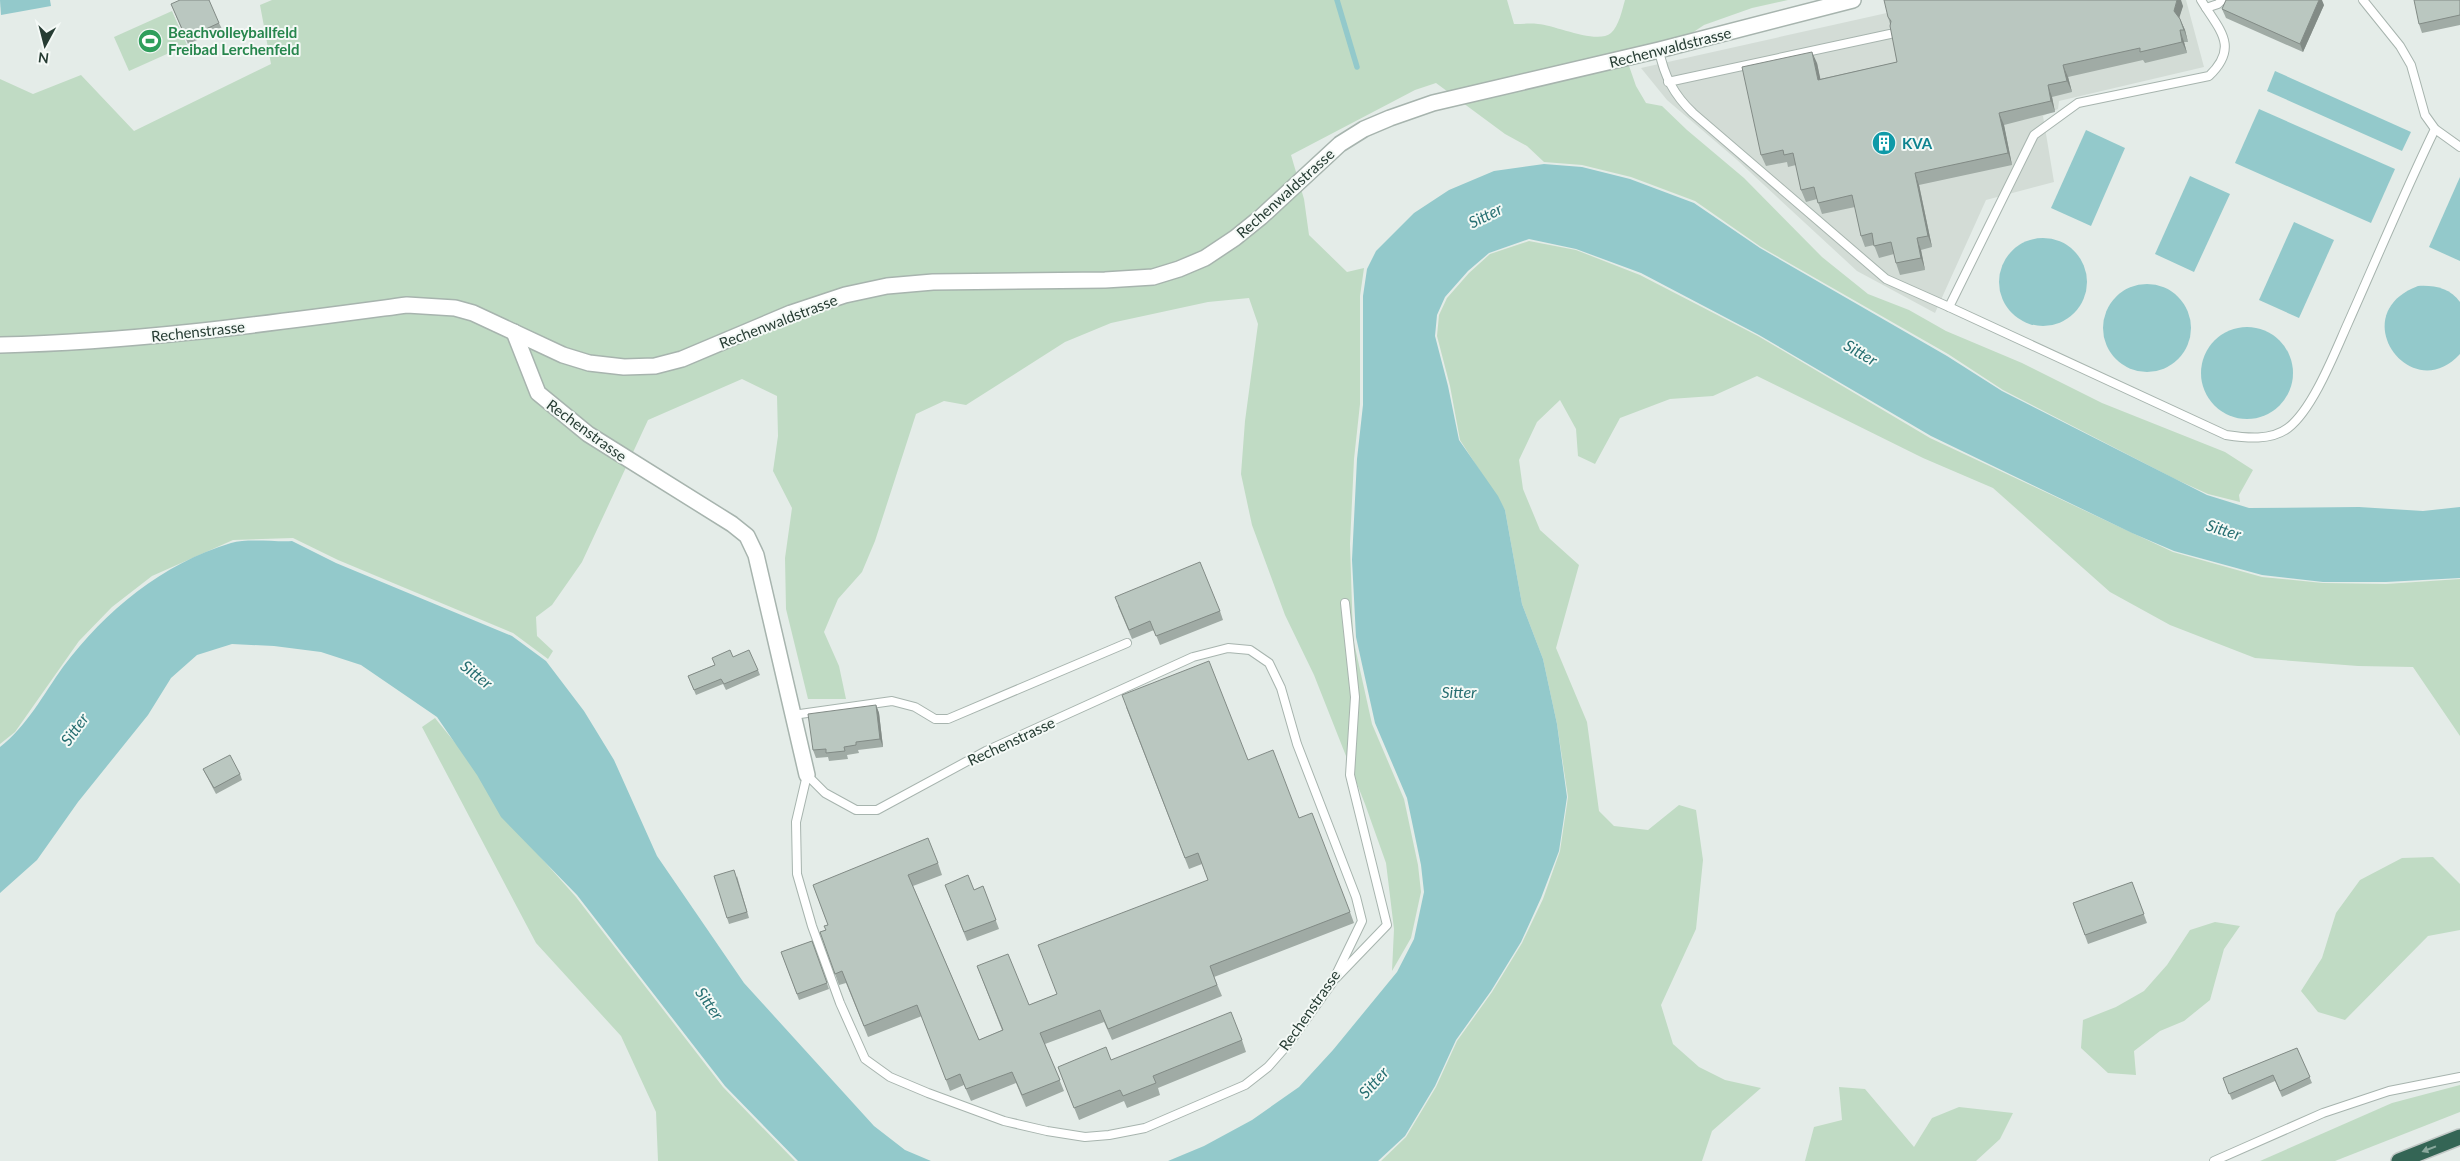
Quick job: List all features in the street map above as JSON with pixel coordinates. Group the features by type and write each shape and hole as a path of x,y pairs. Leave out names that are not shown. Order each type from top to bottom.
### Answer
{"highway":[{"path":"2399,1161 2460,1137"}],"street":[{"name":"Rechenwaldstrasse","path":"514,332 563,355 589,363 624,367 654,366 682,359 791,313 845,295 886,286 933,282 1105,280 1152,277 1179,269 1205,258 1235,238 1261,217 1317,163 1364,129 1433,103 1753,27 1807,10 1853,0"},
{"name":"Rechenstrasse","path":"0,345 73,344 147,337 407,305 455,308 514,332 538,393 588,434 732,524 747,536 756,554 807,774"}],"lane":[{"path":"1948,307 2034,135 2078,103 2209,76 2221,64 2226,49 2223,36 2201,0"},
{"path":"2206,8 2218,4 2222,0"},
{"path":"2363,0 2400,46 2411,65 2418,83 2425,115 2435,129 2460,147"},
{"path":"1668,82 1890,34"},
{"path":"1659,50 1668,82 1677,97 1693,113 1886,279 2226,435 2252,438 2276,435 2288,429 2300,416 2325,374 2435,129"},
{"path":"1332,983 1387,925 1350,775 1355,696 1345,603"},
{"path":"793,715 892,701 915,707 935,719 948,719 1127,643"},
{"name":"Rechenstrasse","path":"1228,648 1250,650 1269,663 1281,688 1297,744 1356,897 1362,921 1332,983 1290,1042 1268,1066 1245,1085 1145,1128 1109,1135 1085,1137 1004,1121 890,1077 865,1059 840,1003 812,926 798,874 796,822 807,774 825,793 856,810 876,810 986,751 1194,657 1228,648"},
{"path":"2214,1161 2323,1113 2389,1091 2460,1077"}],"shaded area":[{"path":"1945,0 2186,0 2204,67 2059,101 2058,109 2043,116 2054,182 1986,200 1935,313 1857,271 1736,159 1667,100 1641,68"}],"green space":[{"path":"272,0 1507,0 1514,24 1545,25 1596,37 1605,36 1614,30 1620,18 1625,0 1788,0 1752,8 1704,25 1686,37 1628,63 1636,86 1646,103 1662,106 1687,130 1744,178 1822,257 1868,294 1909,310 1946,331 2022,363 2102,403 2225,452 2253,470 2239,495 2240,502 2208,494 2175,479 2003,390 1948,354 1761,247 1695,201 1631,177 1582,165 1544,162 1527,146 1505,134 1436,83 1415,90 1291,155 1304,199 1309,235 1347,272 1364,268 1360,296 1360,404 1354,459 1350,544 1353,638 1372,724 1404,799 1418,865 1421,892 1411,938 1392,971 1394,929 1386,863 1314,675 1285,615 1252,525 1241,474 1245,421 1258,324 1249,298 1208,302 1111,323 1065,342 966,405 944,401 916,414 875,541 862,572 838,599 824,632 839,666 846,699 808,699 786,609 785,558 792,508 773,471 778,436 777,396 742,379 648,420 582,562 552,605 536,617 537,636 553,651 548,659 513,633 338,560 293,538 233,540 152,576 112,607 79,641 15,732 0,744 0,79 33,94 81,75 134,131 271,64 260,5"},
{"name":"Beachvolleyballfeld Freibad Lerchenfeld","path":"172,11 187,45 129,71 114,37"},
{"path":"1529,241 1576,250 1640,275 1758,336 1930,438 2173,552 2262,577 2323,583 2386,584 2460,579 2460,736 2413,667 2358,666 2255,658 2170,625 2110,592 1993,488 1923,458 1757,376 1713,396 1670,399 1620,418 1595,464 1578,456 1576,429 1560,400 1537,422 1519,460 1523,489 1540,530 1579,565 1556,648 1587,722 1599,811 1614,826 1648,830 1679,805 1696,810 1703,860 1696,929 1661,1005 1673,1044 1699,1067 1725,1080 1761,1088 1712,1131 1702,1161 1381,1161 1406,1137 1436,1087 1457,1041 1492,992 1522,943 1543,899 1560,851 1568,797 1557,724 1543,659 1522,604 1505,510 1460,440 1450,386 1437,336 1439,315 1447,298 1469,273 1490,254"},
{"path":"435,718 478,771 519,833 576,897 723,1087 795,1161 658,1161 656,1112 621,1036 536,943 422,727"},
{"path":"2433,857 2460,884 2460,930 2428,936 2345,1020 2318,1012 2301,991 2322,958 2336,913 2360,880 2402,858"},
{"path":"2215,922 2240,926 2224,949 2210,1000 2184,1021 2160,1031 2134,1051 2136,1075 2108,1073 2081,1048 2083,1020 2116,1007 2144,991 2167,965 2190,930"},
{"path":"2460,1085 2460,1112 2335,1161 2260,1161 2392,1103"},
{"path":"1839,1087 1865,1089 1914,1147 1932,1118 1959,1107 2013,1113 2000,1139 1976,1161 1805,1161 1814,1127 1842,1120"}],"water":[{"path":"0,0 50,0 51,6 1,15"},
{"path":"2275,71 2411,132 2402,151 2267,91"},
{"path":"2259,109 2395,169 2371,223 2235,163"},
{"path":"2086,130 2125,148 2091,226 2051,208"},
{"name":"Sitter","path":"1544,164 1582,167 1630,179 1694,203 1760,248 1947,356 2002,391 2207,495 2249,508 2359,507 2423,511 2460,507 2460,578 2386,582 2323,582 2262,575 2174,551 2132,533 1931,436 1759,335 1641,273 1576,249 1529,239 1489,253 1468,271 1445,297 1437,315 1435,336 1459,440 1498,496 1505,510 1522,604 1543,659 1557,724 1567,797 1559,851 1541,898 1521,942 1491,991 1456,1040 1435,1086 1405,1136 1378,1161 1168,1161 1204,1146 1252,1120 1299,1087 1333,1050 1397,972 1414,939 1424,892 1421,865 1407,798 1375,723 1356,637 1352,560 1357,459 1363,405 1363,296 1367,269 1376,251 1414,213 1449,190 1494,171"},
{"path":"2190,176 2230,194 2194,272 2155,254"},
{"path":"2460,177 2460,261 2429,247"},
{"path":"2294,222 2334,240 2299,318 2259,300"},
{"path":"2043,238 2060,242 2074,251 2083,265 2087,282 2083,299 2074,313 2060,322 2043,326 2026,322 2012,313 2003,299 1999,282 2003,265 2012,251 2026,242"},
{"path":"2147,284 2164,288 2178,297 2187,311 2191,328 2187,345 2178,359 2164,368 2147,372 2130,368 2116,359 2107,345 2103,328 2107,311 2116,297 2130,288"},
{"path":"2418,286 2441,288 2451,293 2460,302 2460,354 2441,368 2422,370 2405,364 2392,351 2385,334 2386,316 2396,299"},
{"path":"2247,327 2264,331 2279,341 2289,356 2293,373 2289,390 2279,405 2264,415 2247,419 2230,415 2215,405 2205,390 2201,373 2205,356 2215,341 2230,331"},
{"name":"Sitter","path":"253,540 292,541 336,563 512,636 546,661 584,711 614,760 657,856 744,983 874,1126 905,1150 931,1161 798,1161 725,1086 577,895 501,817 477,775 437,717 361,665 321,652 274,646 232,644 197,655 171,678 148,715 78,802 37,860 0,893 0,747 27,720 63,667 80,646 117,608 159,576 182,563 231,543"}],"building":[{"path":"180,0 209,0 219,23 186,38 171,4"},
{"name":"KVA","path":"1884,0 2177,0 2174,11 2180,19 2184,30 2180,30 2182,42 2140,52 2140,48 2063,65 2067,81 2048,85 2051,101 1999,113 2008,153 1915,173 1928,236 1917,238 1921,258 1896,263 1891,242 1874,246 1872,233 1861,236 1852,195 1818,203 1814,187 1801,190 1793,153 1784,155 1783,150 1761,155 1742,67 1812,52 1818,80 1897,62 1890,26 1891,21 1888,17"},
{"path":"2226,0 2319,0 2300,44 2222,9"},
{"path":"2414,0 2460,0 2460,15 2419,24"},
{"path":"1200,562 1220,611 1156,636 1150,621 1129,630 1115,597"},
{"path":"730,650 733,657 749,650 758,670 724,684 721,679 694,690 688,676 715,665 712,658"},
{"path":"1209,661 1248,760 1273,750 1299,818 1312,813 1350,912 1210,966 1217,985 1108,1029 1100,1010 1040,1033 1060,1080 1022,1095 1012,1072 966,1089 960,1074 946,1080 917,1005 864,1026 842,971 835,974 820,932 826,930 824,926 828,925 813,885 928,838 938,863 908,875 979,1040 1003,1030 977,966 1008,954 1029,1005 1057,994 1038,945 1208,880 1198,853 1185,858 1122,695"},
{"path":"876,705 880,739 856,742 856,745 844,747 845,751 826,753 826,749 813,750 808,714"},
{"path":"230,755 240,774 214,788 203,769"},
{"path":"734,870 747,912 727,918 714,876"},
{"path":"968,875 974,890 983,886 996,920 964,932 945,885"},
{"path":"2132,882 2144,914 2085,935 2073,903"},
{"path":"812,941 827,983 797,994 781,952"},
{"path":"1231,1012 1242,1040 1153,1076 1156,1083 1123,1096 1120,1090 1074,1108 1058,1067 1106,1047 1111,1060"},
{"path":"2297,1048 2310,1077 2280,1091 2273,1075 2229,1094 2223,1078"}],"waterway":[{"path":"1337,0 1357,67"}],"place":[{"name":"Beachvolleyballfeld Freibad Lerchenfeld","path":"150,41"},
{"name":"KVA","path":"1884,143"}]}
